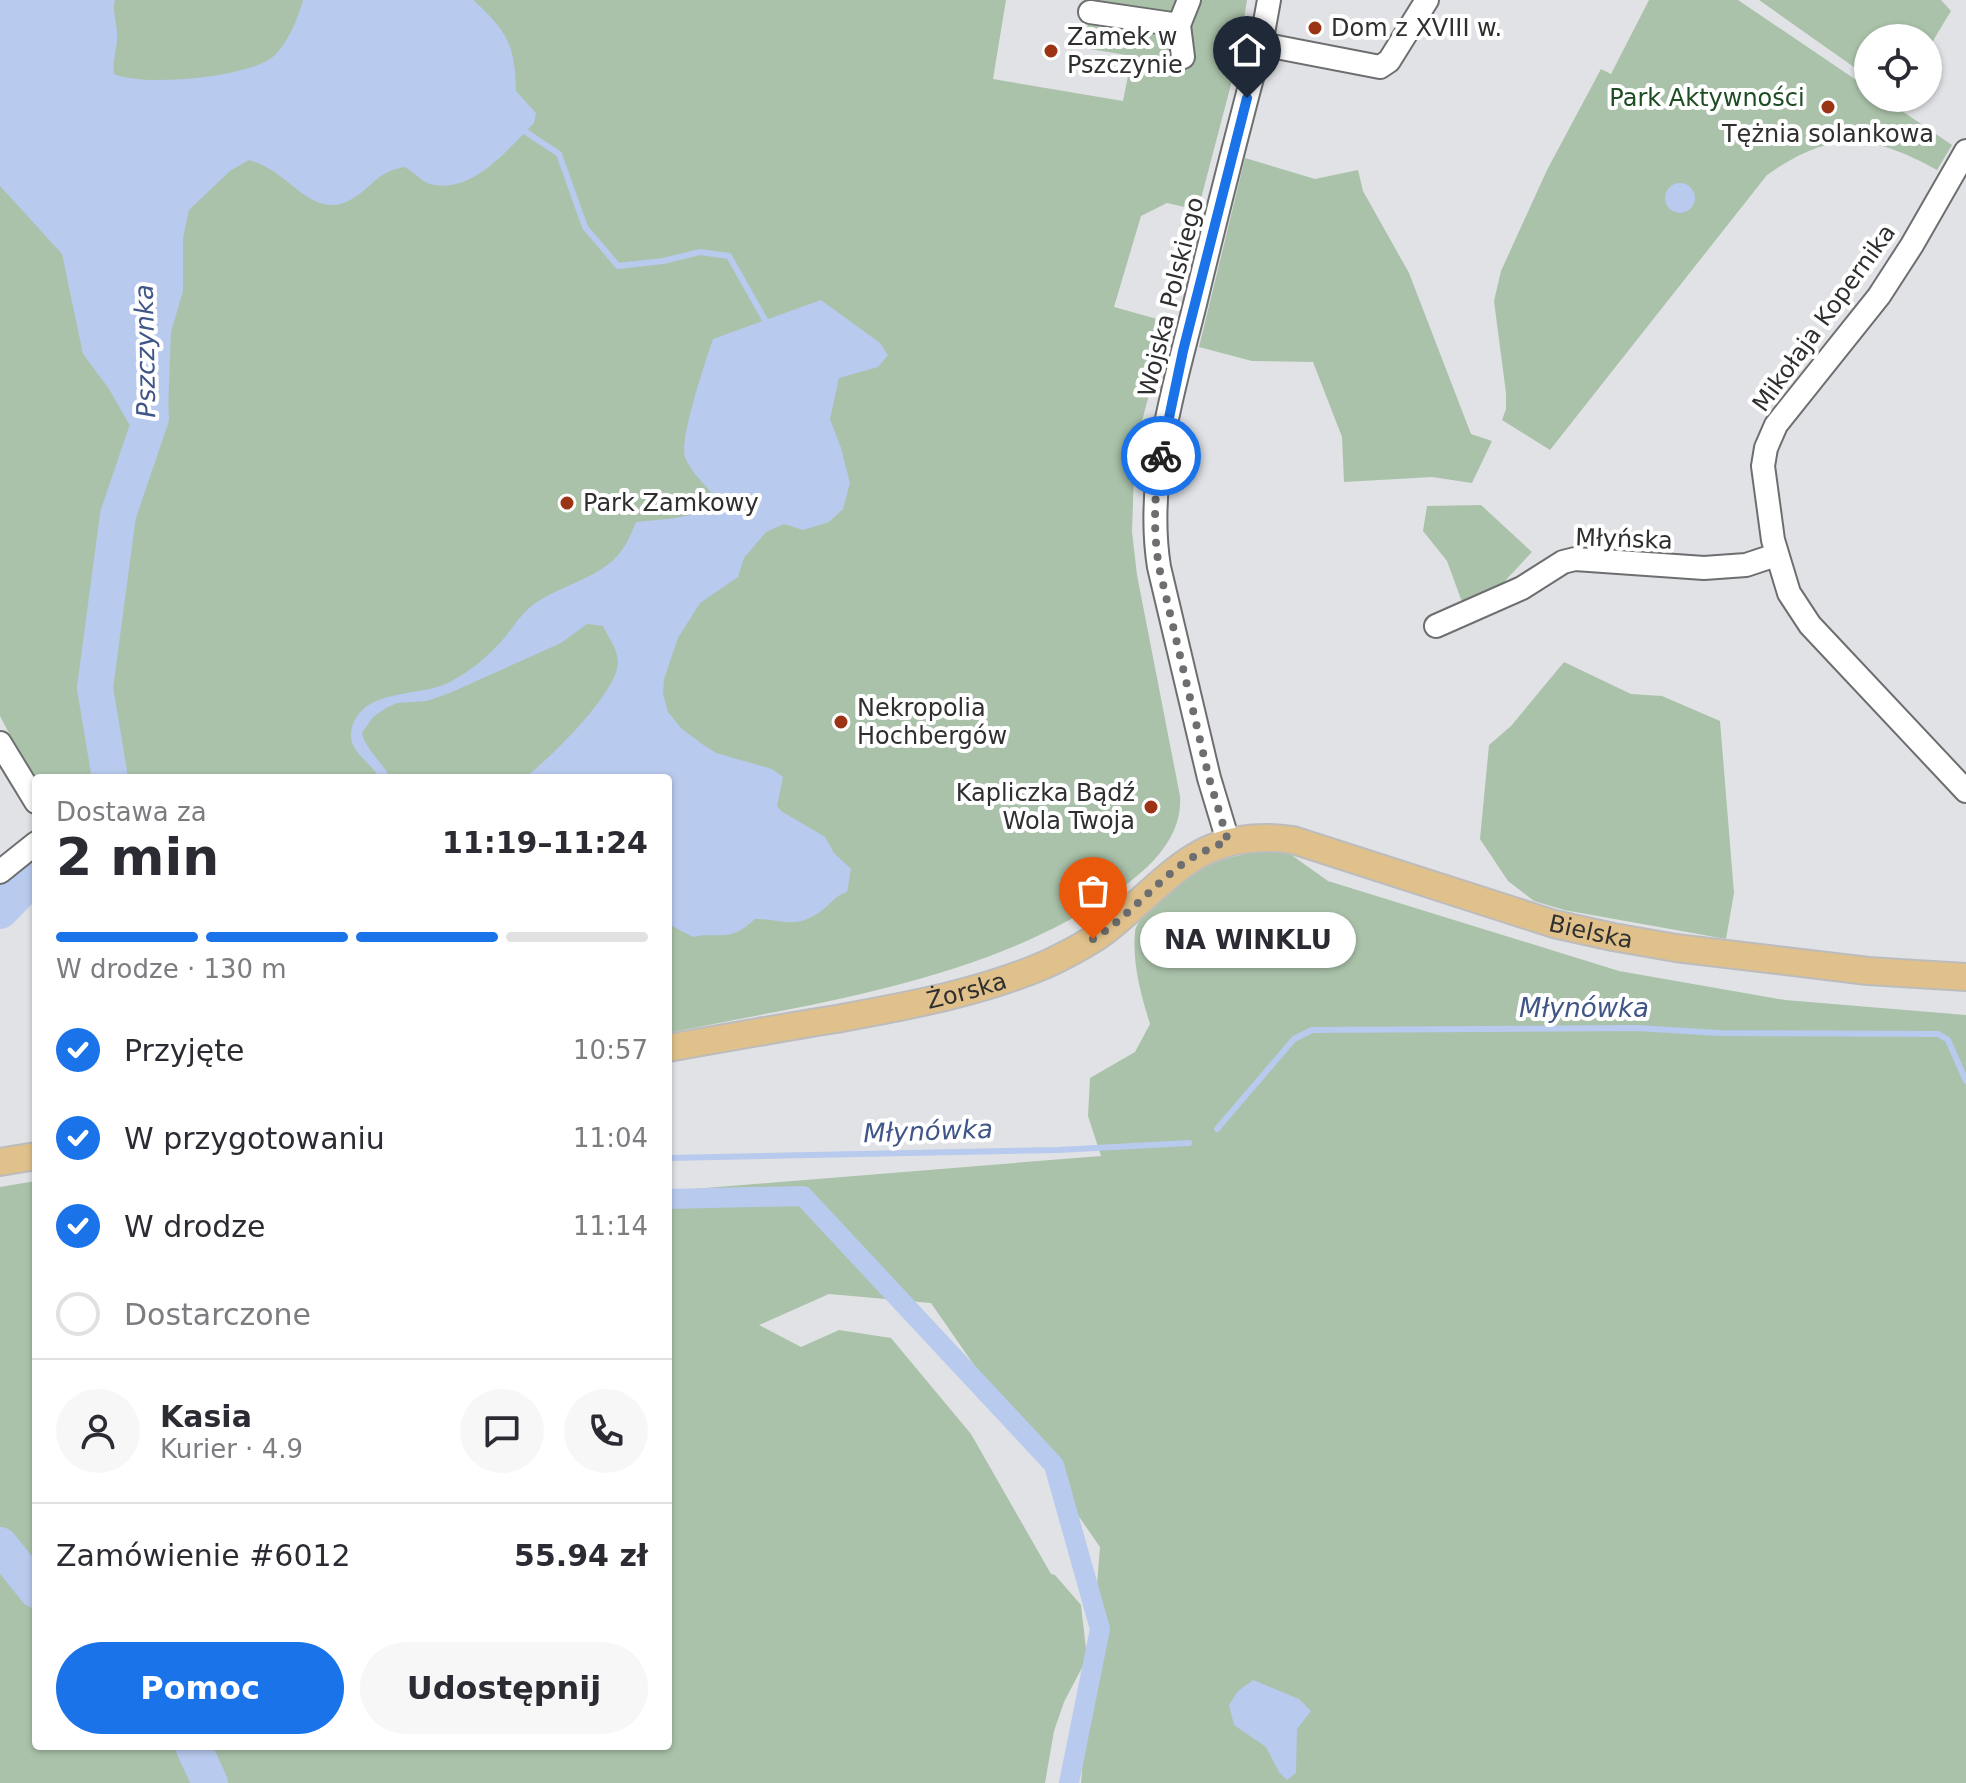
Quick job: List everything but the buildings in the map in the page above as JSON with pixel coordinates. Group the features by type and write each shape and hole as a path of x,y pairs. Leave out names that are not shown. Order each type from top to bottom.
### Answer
{"main road":[{"name":"Bielska","path":"1228,841 1265,836 1293,840 1554,924 1613,937 1676,948 1868,971 1966,977"},
{"name":"Żorska","path":"672,1047 926,1003 1047,964 1107,930 1179,866 1203,851 1228,841"},
{"path":"0,1162 32,1157"}],"street":[{"path":"1183,57 1179,25 1189,0"},
{"name":"Wojska Polskiego","path":"1228,841 1209,778 1159,567 1156,483 1187,337 1261,44 1269,0"},
{"path":"1261,44 1380,67 1389,61 1427,0"},
{"path":"1090,12 1179,25"},
{"name":"Mikołaja Kopernika","path":"1966,151 1879,296 1785,411 1769,438 1763,466 1776,555 1789,593 1810,625 1966,791"},
{"name":"Młyńska","path":"1436,626 1522,588 1563,562 1575,559 1704,568 1746,565 1776,555"},
{"path":"0,743 32,795"},
{"path":"0,872 32,846"}],"green space":[{"name":"Park Zamkowy","path":"0,0 1006,0 993,79 1123,101 1132,56 1084,48 1092,0 1247,0 1238,58 1198,210 1167,203 1141,216 1114,307 1168,322 1141,425 1134,474 1132,532 1137,575 1180,796 1179,812 1169,841 1149,865 1111,895 1061,925 1008,949 897,985 672,1032 672,774 32,774 32,777 0,716"},
{"name":"Park Aktywności","path":"1649,0 1738,0 1854,79 1854,112 1904,112 1952,145 1937,170 1891,149 1871,143 1851,142 1811,150 1767,175 1550,450 1502,420 1506,393 1494,301 1501,271 1547,170 1601,69 1611,74"},
{"path":"1759,0 1941,0 1951,11 1942,26 1854,24 1854,67"},
{"path":"1245,158 1315,179 1358,170 1363,191 1409,273 1471,434 1492,441 1472,483 1432,477 1344,482 1342,437 1313,362 1252,361 1199,347"},
{"path":"1481,505 1532,552 1503,583 1462,602 1447,561 1423,531 1427,506"},
{"path":"1564,662 1631,694 1662,696 1720,721 1734,893 1726,939 1564,910 1534,901 1508,881 1480,839 1489,745 1511,726"},
{"path":"1266,851 1290,854 1328,881 1619,971 1785,1000 1966,1015 1966,1783 1081,1783 1100,1547 931,1303 829,1294 759,1325 801,1347 839,1330 891,1338 971,1434 1051,1574 1081,1605 1087,1658 1064,1702 1054,1731 1045,1783 0,1783 0,1187 32,1182 32,1750 672,1750 672,1191 1101,1156 1088,1116 1090,1078 1135,1052 1150,1024 1136,967 1134,944 1138,924 1156,903 1182,882 1206,867 1233,857"}],"water":[{"path":"0,0 115,0 117,39 114,74 148,80 171,80 220,75 261,64 274,56 284,44 303,0 473,0 494,21 507,40 514,61 516,91 536,113 534,123 488,168 460,183 445,186 430,184 404,167 387,173 352,199 339,204 317,202 276,173 249,160 230,171 189,210 183,238 183,291 171,332 168,413 129,424 109,389 83,354 62,254 0,186"},
{"path":"1680,183 1691,187 1695,198 1691,209 1680,213 1669,209 1665,198 1669,187"},
{"path":"821,300 880,343 888,355 878,367 839,378 830,419 850,483 843,509 829,522 803,530 784,524 766,532 744,558 738,577 700,603 678,638 664,679 663,694 668,712 681,728 716,753 772,769 783,777 777,806 825,837 834,853 851,869 847,892 802,921 755,919 730,934 693,937 672,926 672,774 529,774 581,724 616,674 618,661 603,626 587,624 561,643 452,692 427,701 397,703 386,708 373,717 362,733 388,774 376,774 353,746 351,733 356,718 377,701 435,688 479,663 529,608 613,560 624,547 636,522 689,515 719,503 691,469 684,448 694,399 713,339"},
{"path":"1253,1680 1299,1699 1311,1711 1297,1729 1296,1773 1287,1780 1279,1772 1266,1747 1234,1725 1229,1705 1238,1691"}],"waterway":[{"path":"526,132 559,154 585,227 618,266 663,261 700,252 729,256 765,320"},
{"name":"Pszczynka","path":"109,774 95,688 118,515 151,418 148,368"},
{"name":"Pszczynka","path":"0,911 32,878"},
{"name":"Młynówka","path":"1217,1129 1294,1039 1312,1030 1637,1028 1719,1033 1938,1034 1948,1040 1966,1081"},
{"name":"Młynówka","path":"672,1158 1058,1150 1189,1143"},
{"path":"672,1199 803,1196 1054,1465 1100,1629 1069,1783"},
{"name":"Pszczynka","path":"0,1545 32,1585"},
{"name":"Pszczynka","path":"195,1750 210,1783"}],"way so far":[{"path":"1093,939 1179,866 1203,851 1228,841 1209,778 1159,567 1156,483 1161,456"}],"place":[{"name":"Dom z XVIII w.","path":"1315,28"},
{"name":"Zamek w Pszczynie","path":"1051,51"},
{"name":"Tężnia solankowa","path":"1828,107"},
{"name":"Park Zamkowy","path":"567,503"},
{"name":"Nekropolia Hochbergów","path":"841,722"},
{"name":"Kapliczka Bądź Wola Twoja","path":"1151,807"},
{"name":"NA WINKLU","path":"1093,939"}],"route":[{"path":"1161,456 1183,351 1247,98"}]}
